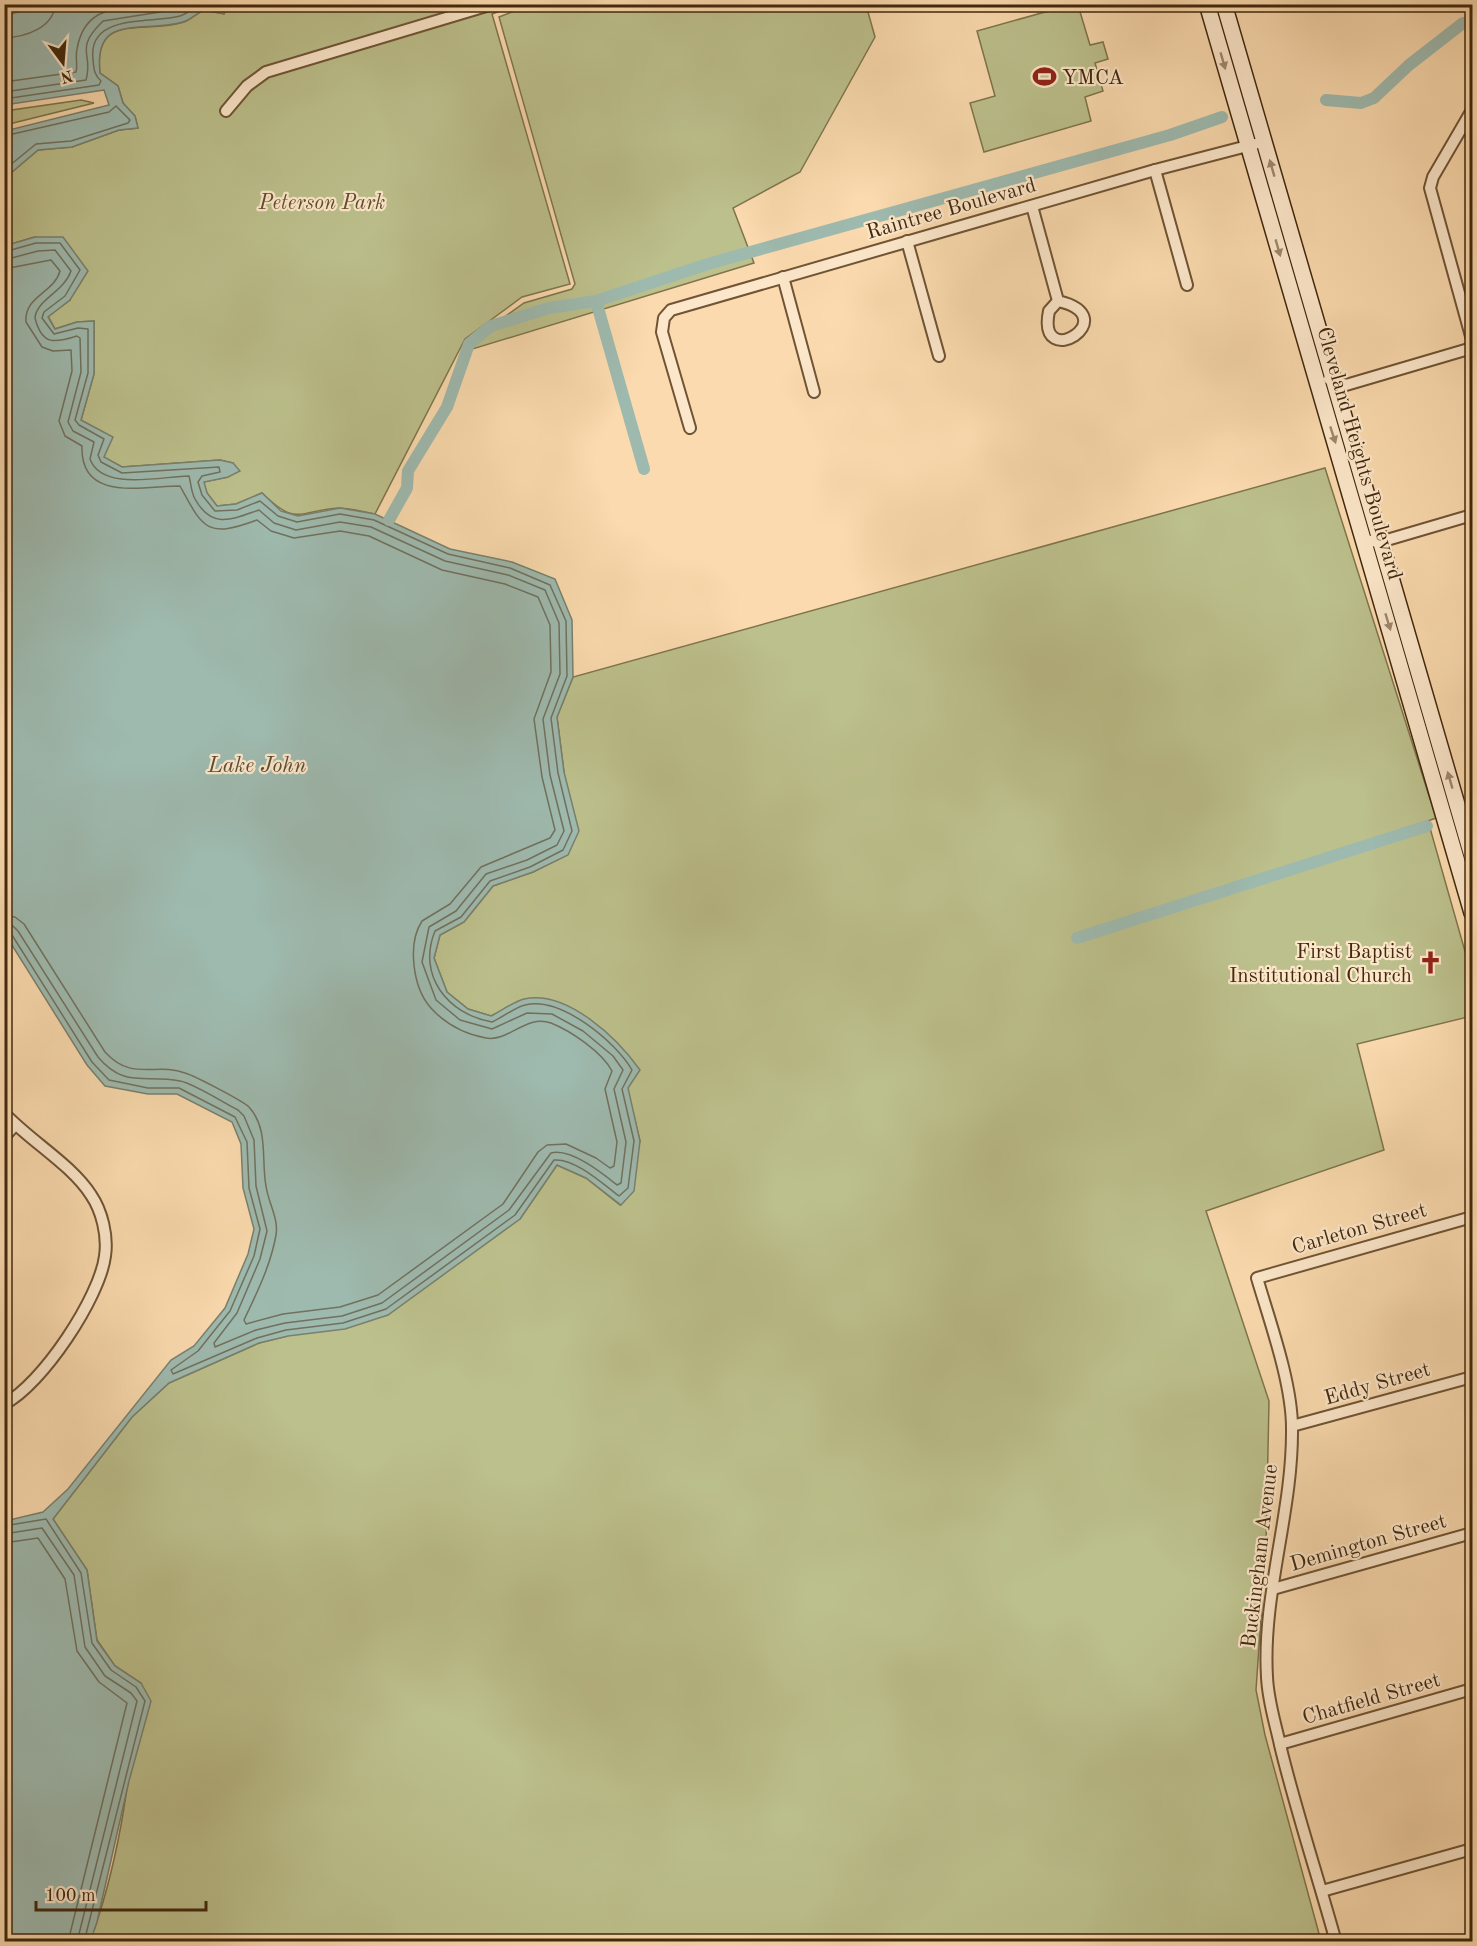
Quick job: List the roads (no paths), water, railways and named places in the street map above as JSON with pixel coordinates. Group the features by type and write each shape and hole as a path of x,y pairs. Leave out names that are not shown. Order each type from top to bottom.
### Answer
{"street":[{"path":"226,111 247,86 267,72 297,61 493,4"},
{"name":"Cleveland Heights Boulevard","path":"1207,4 1363,540 1428,730"},
{"name":"Cleveland Heights Boulevard","path":"1224,4 1380,542 1450,806 1473,913"},
{"path":"1473,110 1433,177 1430,188 1473,340"},
{"name":"Raintree Boulevard","path":"690,428 661,328 664,318 671,310 1155,170 1264,142"},
{"path":"1155,170 1187,285"},
{"path":"1032,206 1058,301"},
{"path":"907,241 939,356"},
{"path":"783,277 814,392"},
{"path":"1314,374 1346,385 1473,348"},
{"path":"1363,540 1380,542 1473,515"},
{"name":"Cleveland Heights Boulevard","path":"1450,806 1473,856"},
{"path":"4,1113 75,1176 92,1195 105,1236 105,1256 99,1278 57,1354 27,1387 4,1404"},
{"path":"4,1137 15,1125"},
{"name":"Carleton Street","path":"1257,1278 1473,1216"},
{"name":"Buckingham Avenue","path":"1257,1278 1279,1355 1292,1426 1288,1489 1273,1589 1266,1660 1271,1712 1293,1797 1336,1941"},
{"name":"Eddy Street","path":"1292,1426 1473,1377"},
{"name":"Demington Street","path":"1273,1589 1473,1533"},
{"name":"Chatfield Street","path":"1280,1744 1473,1689"},
{"path":"1322,1891 1473,1849"}],"water":[{"path":"40,5 228,5 224,14 204,10 183,22 124,29 113,33 105,41 100,54 100,73 118,86 123,103 135,116 138,128 119,130 72,147 38,150 5,178 5,131 109,105 104,90 5,105 5,16"},
{"name":"Lake John","path":"35,237 63,237 88,271 70,300 48,317 55,329 77,322 94,321 94,374 81,420 113,437 104,457 122,467 220,460 233,463 240,471 228,477 204,482 207,493 217,506 236,504 262,493 281,511 298,516 340,508 375,514 450,549 512,562 555,579 572,620 573,677 557,717 564,772 579,831 568,855 533,872 493,886 464,922 440,935 434,958 447,992 468,1009 491,1016 524,999 540,998 557,1002 574,1009 605,1031 640,1070 628,1088 640,1141 634,1191 621,1205 586,1178 557,1165 520,1219 388,1315 345,1329 288,1336 259,1343 169,1383 132,1417 53,1519 87,1570 97,1641 115,1666 141,1683 151,1701 129,1781 97,1922 90,1942 5,1941 5,1521 43,1512 68,1489 171,1360 194,1346 225,1308 248,1254 254,1229 243,1188 241,1144 232,1122 177,1094 148,1094 105,1086 87,1065 5,934 4,246"}],"waterway":[{"path":"1326,100 1361,103 1374,98 1409,65 1463,23 1472,22"},
{"path":"389,520 407,488 408,471 447,407 469,344 491,326 549,308 596,301 711,263 1170,135 1222,117"},
{"path":"596,301 644,469"},
{"path":"1077,938 1427,826"}],"place":[{"name":"YMCA","path":"1044,77"},
{"name":"First Baptist Institutional Church","path":"1430,963"}],"park label":[{"name":"Peterson Park","path":"322,202"}]}
